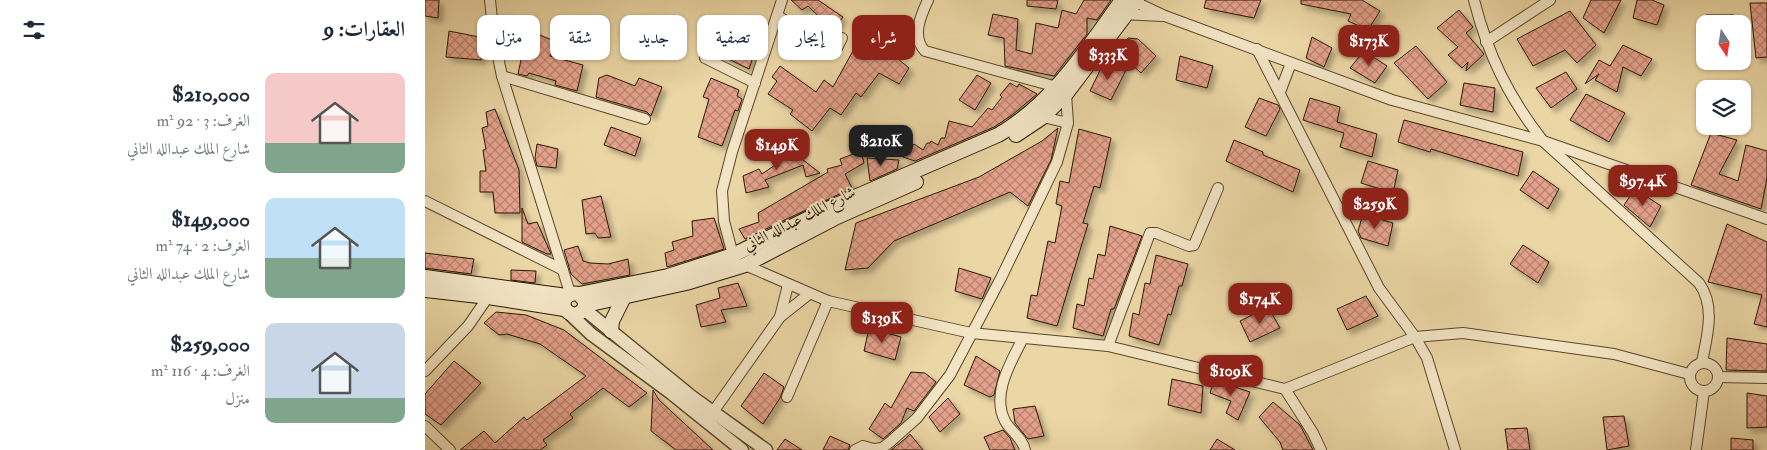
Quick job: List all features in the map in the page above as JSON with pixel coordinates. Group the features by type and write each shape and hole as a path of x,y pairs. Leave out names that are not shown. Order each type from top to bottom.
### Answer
{"main road":[{"name":"شارع الملك عبدالله الثاني","path":"425,290 488,297 575,303 623,299 686,283 745,265 837,217 984,152 1014,136 1043,117 1061,90 1131,0"},
{"name":"شارع الملك عبدالله الثاني","path":"425,277 575,303 668,276 733,255 834,206 998,135 1022,121 1061,90"},
{"path":"611,331 612,321 623,299"}],"street":[{"path":"489,0 502,76 563,270 575,303 591,334 671,393 742,450"},
{"path":"778,15 782,0"},
{"path":"855,450 863,446 874,449 882,448 917,418 950,375 1047,186 1068,123 1061,90 925,51 918,39 922,13 928,0"},
{"path":"1131,0 1165,16 1392,100 1543,141 1767,219"},
{"path":"1474,0 1486,42 1511,97 1543,141 1699,283 1705,291 1709,316 1702,362"},
{"path":"1486,42 1550,0"},
{"path":"1120,13 1165,16"},
{"path":"733,255 724,221 722,191 732,152 778,16"},
{"path":"1257,50 1379,288 1415,337 1427,358 1455,450"},
{"path":"709,60 755,83"},
{"path":"1280,92 1291,63"},
{"path":"502,76 645,119"},
{"path":"1043,117 1068,123"},
{"path":"1109,346 1150,233 1156,233 1187,246 1194,245 1218,188"},
{"path":"425,201 563,270"},
{"path":"745,265 827,301 971,333 1109,346 1285,389 1415,337 1463,333 1573,347 1635,358 1689,374"},
{"path":"780,317 788,285"},
{"path":"713,412 780,317 809,294"},
{"path":"425,371 468,326 488,297"},
{"path":"787,398 827,301"},
{"path":"575,303 713,412 766,450"},
{"path":"1023,338 1003,380 1000,395 1005,420 1020,438 1025,450"},
{"path":"1702,362 1715,368 1718,377 1715,386 1704,391 1693,387 1689,374 1694,366 1702,362"},
{"path":"1718,377 1767,378"},
{"path":"1285,389 1313,433 1321,450"},
{"path":"1696,450 1704,391"},
{"path":"425,426 450,450"}],"building":[{"path":"425,0 439,0 438,18 425,16"},
{"path":"791,0 818,0 840,15 817,15 808,6 802,10"},
{"path":"1027,0 1058,0 1056,9 1027,6"},
{"path":"1084,0 1111,0 1097,20 1087,18 1087,34 1054,76 1005,66 1004,38 988,35 993,14 1018,19 1016,50 1032,54 1036,23 1058,28 1062,10 1076,14"},
{"path":"1206,0 1261,0 1254,18 1204,8"},
{"path":"1301,0 1362,0 1380,11 1368,30 1348,21 1351,14 1301,4"},
{"path":"1591,0 1621,0 1604,33 1583,18"},
{"path":"1637,0 1652,0 1664,5 1657,25 1633,18"},
{"path":"1750,3 1767,3 1767,57 1756,58"},
{"path":"1459,10 1473,27 1466,33 1484,54 1466,71 1468,62 1462,68 1448,55 1458,47 1437,28"},
{"path":"1570,11 1596,45 1577,63 1565,50 1533,66 1517,39"},
{"path":"449,31 477,37 477,60 446,57"},
{"path":"540,35 550,39 550,60 565,60 583,65 577,91 555,85 556,81 529,73 527,76 518,74 521,60 540,60"},
{"path":"1312,37 1332,48 1324,67 1306,58"},
{"path":"1128,38 1138,39 1156,56 1141,73 1118,52"},
{"path":"1623,45 1652,59 1641,76 1623,67 1617,92 1595,80 1599,74 1585,84 1599,60 1610,66"},
{"path":"1416,46 1447,82 1428,99 1394,63"},
{"path":"1364,51 1387,66 1375,83 1350,68"},
{"path":"852,53 852,60 899,60 909,68 899,84 879,73 861,97 856,93 841,115 830,108 812,131 790,114 793,110 768,94 777,81 772,77 780,66 816,92 824,80 833,87"},
{"path":"1180,56 1213,66 1207,88 1176,80"},
{"path":"731,60 752,60 749,69"},
{"path":"1104,62 1126,70 1111,100 1090,91"},
{"path":"1566,72 1577,89 1551,108 1536,88"},
{"path":"607,75 635,86 639,78 662,87 651,116 647,112 596,97 599,78"},
{"path":"977,75 991,83 975,110 959,100"},
{"path":"711,78 739,90 737,96 742,99 738,111 735,110 722,146 698,137 709,99 703,97"},
{"path":"1010,83 1017,87 1019,84 1037,94 994,127 915,161 903,157 914,144 923,150 927,143 931,141 938,145 941,138 945,138 949,121 972,127 988,108 992,110 1002,97 1000,95"},
{"path":"1464,83 1495,88 1493,112 1460,105"},
{"path":"1586,94 1625,113 1609,142 1570,120"},
{"path":"1259,98 1278,105 1280,109 1266,136 1245,127"},
{"path":"1310,98 1340,107 1337,122 1377,134 1372,157 1340,147 1344,133 1303,120"},
{"path":"495,109 519,170 520,213 495,213 493,192 480,192 480,171 486,171 483,150 486,149 482,128 488,126 486,112"},
{"path":"1404,120 1523,152 1518,176 1431,149 1430,152 1398,142"},
{"path":"611,127 641,138 635,156 604,145"},
{"path":"1058,128 1051,160 1028,206 1010,192 894,241 868,268 845,270 856,223 979,177 1042,141"},
{"path":"1079,129 1111,138 1100,188 1094,186 1083,223 1088,224 1057,326 1027,318 1031,295 1037,296 1048,241 1055,243 1062,206 1056,204 1060,181 1069,183"},
{"path":"1710,135 1718,135 1737,140 1719,174 1738,181 1746,145 1767,151 1767,178 1761,209 1691,185"},
{"path":"1234,140 1263,152 1263,155 1300,170 1293,192 1226,161"},
{"path":"537,144 558,149 556,168 537,166 535,158"},
{"path":"789,149 820,173 806,177 803,165 765,180 769,187 746,193 743,176 759,169 762,174 778,163 776,155"},
{"path":"861,151 864,163 845,174 852,188 745,239 739,229 759,222 758,213 828,172 827,169 842,165 840,159"},
{"path":"867,158 899,160 897,169 870,181"},
{"path":"1368,161 1398,170 1393,193 1361,183"},
{"path":"1533,171 1559,189 1548,209 1520,190"},
{"path":"1635,189 1661,206 1650,227 1624,205"},
{"path":"601,196 611,237 598,238 595,233 586,234 582,200"},
{"path":"522,208 528,224 537,222 551,254 547,254 522,242"},
{"path":"1363,214 1393,223 1388,246 1361,238 1358,231"},
{"path":"714,218 724,249 667,267 665,253 674,250 672,242 693,236 692,221"},
{"path":"1727,224 1767,242 1767,327 1754,324 1762,295 1708,282"},
{"path":"1110,226 1142,236 1114,309 1111,309 1103,336 1073,328 1077,304 1084,306 1089,278 1093,279 1098,254 1105,256"},
{"path":"1523,245 1549,262 1538,283 1510,264"},
{"path":"578,246 583,261 590,263 608,264 628,259 630,275 582,284 571,274 564,250"},
{"path":"425,253 474,259 471,274 425,268"},
{"path":"1156,255 1188,264 1182,286 1179,286 1171,315 1168,314 1159,345 1129,336 1133,313 1139,315 1145,283 1150,284"},
{"path":"959,268 991,278 982,299 955,291"},
{"path":"511,270 536,271 535,283 511,280"},
{"path":"738,283 747,306 721,310 726,322 701,327 696,305 720,298 718,288"},
{"path":"1366,296 1378,316 1347,330 1337,309"},
{"path":"1268,307 1280,328 1250,342 1240,321"},
{"path":"496,312 526,315 564,330 647,393 629,407 603,388 570,414 573,418 543,440 547,445 540,450 460,450 484,431 495,443 524,417 527,420 586,376 540,344 507,334 499,335 484,323"},
{"path":"869,328 901,337 895,360 864,351"},
{"path":"1727,338 1767,344 1767,371 1726,370"},
{"path":"976,356 1000,371 994,395 990,397 964,385"},
{"path":"454,361 481,383 441,425 425,414 425,394"},
{"path":"911,372 925,373 936,382 914,411 907,408 901,423 883,439 869,429 885,403 891,408"},
{"path":"764,373 784,387 780,398 763,424 741,406"},
{"path":"1172,379 1203,386 1201,413 1168,405"},
{"path":"1214,380 1250,392 1238,420 1226,413 1231,401 1210,393"},
{"path":"653,390 659,400 713,450 676,450 651,431"},
{"path":"1747,393 1767,396 1767,427 1747,428"},
{"path":"948,398 960,414 940,432 929,417"},
{"path":"1273,402 1300,425 1313,450 1283,450 1280,442 1259,417"},
{"path":"1035,406 1044,436 1028,439 1015,423 1013,409"},
{"path":"1624,416 1629,446 1607,450 1603,417"},
{"path":"1527,428 1530,450 1508,450 1505,429"},
{"path":"1003,430 1010,438 1015,450 990,450 984,437"},
{"path":"910,434 923,450 891,450 905,439"},
{"path":"830,436 850,445 848,450 823,450"},
{"path":"1731,438 1753,440 1753,450 1731,450"},
{"path":"785,439 802,450 777,450"},
{"path":"1217,439 1235,450 1210,450"}]}
